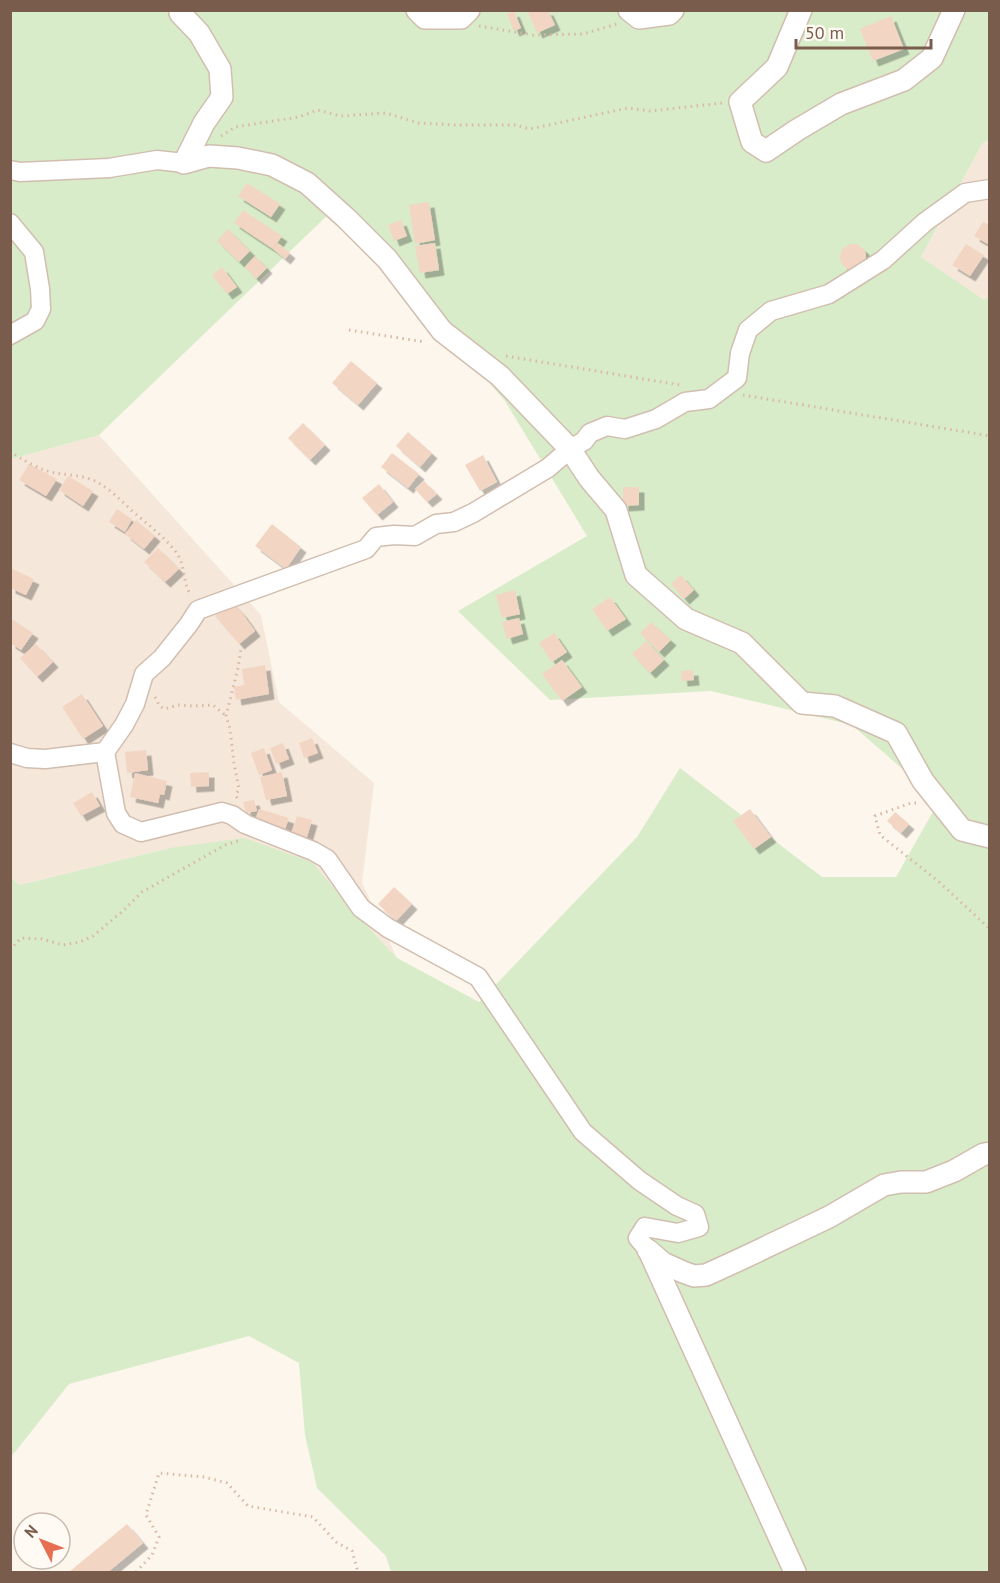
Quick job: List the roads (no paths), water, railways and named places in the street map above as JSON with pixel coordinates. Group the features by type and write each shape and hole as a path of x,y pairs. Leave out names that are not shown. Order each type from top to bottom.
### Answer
{"street":[{"path":"180,10 180,13 199,33 220,69 222,97 204,123 184,163"},
{"path":"417,10 425,18 465,14"},
{"path":"634,14 669,14 673,10"},
{"path":"801,10 777,67 740,102 752,142 766,151 841,104 904,80 932,58 954,10"},
{"path":"10,170 20,172 109,168 157,160 184,163 209,156 272,165 307,183 387,258 442,331 500,376 570,449 589,478 616,510 636,574 686,619 742,643 802,703 835,706 896,733 923,782 962,830 990,837"},
{"path":"990,189 965,193 925,222 883,260 829,294 771,311 748,330 740,353 737,378 709,399 685,402 656,419 625,429 607,426 590,433 584,441 570,449 548,468 454,522 436,524 415,536 376,537 366,549 198,610 162,658 144,674 135,704 124,725 105,752 116,813 123,824 141,832 222,812 232,815 245,824 314,851 327,860 362,908 388,928 478,977 583,1132 640,1182 677,1206 695,1214 699,1227 678,1233 645,1227 638,1238 663,1263 694,1276 706,1275 829,1217 884,1185 926,1182 990,1153"},
{"path":"10,223 34,252 41,309 35,321 10,335"},
{"path":"10,753 27,758 45,759 105,752"},
{"path":"648,1250 795,1572"}]}
